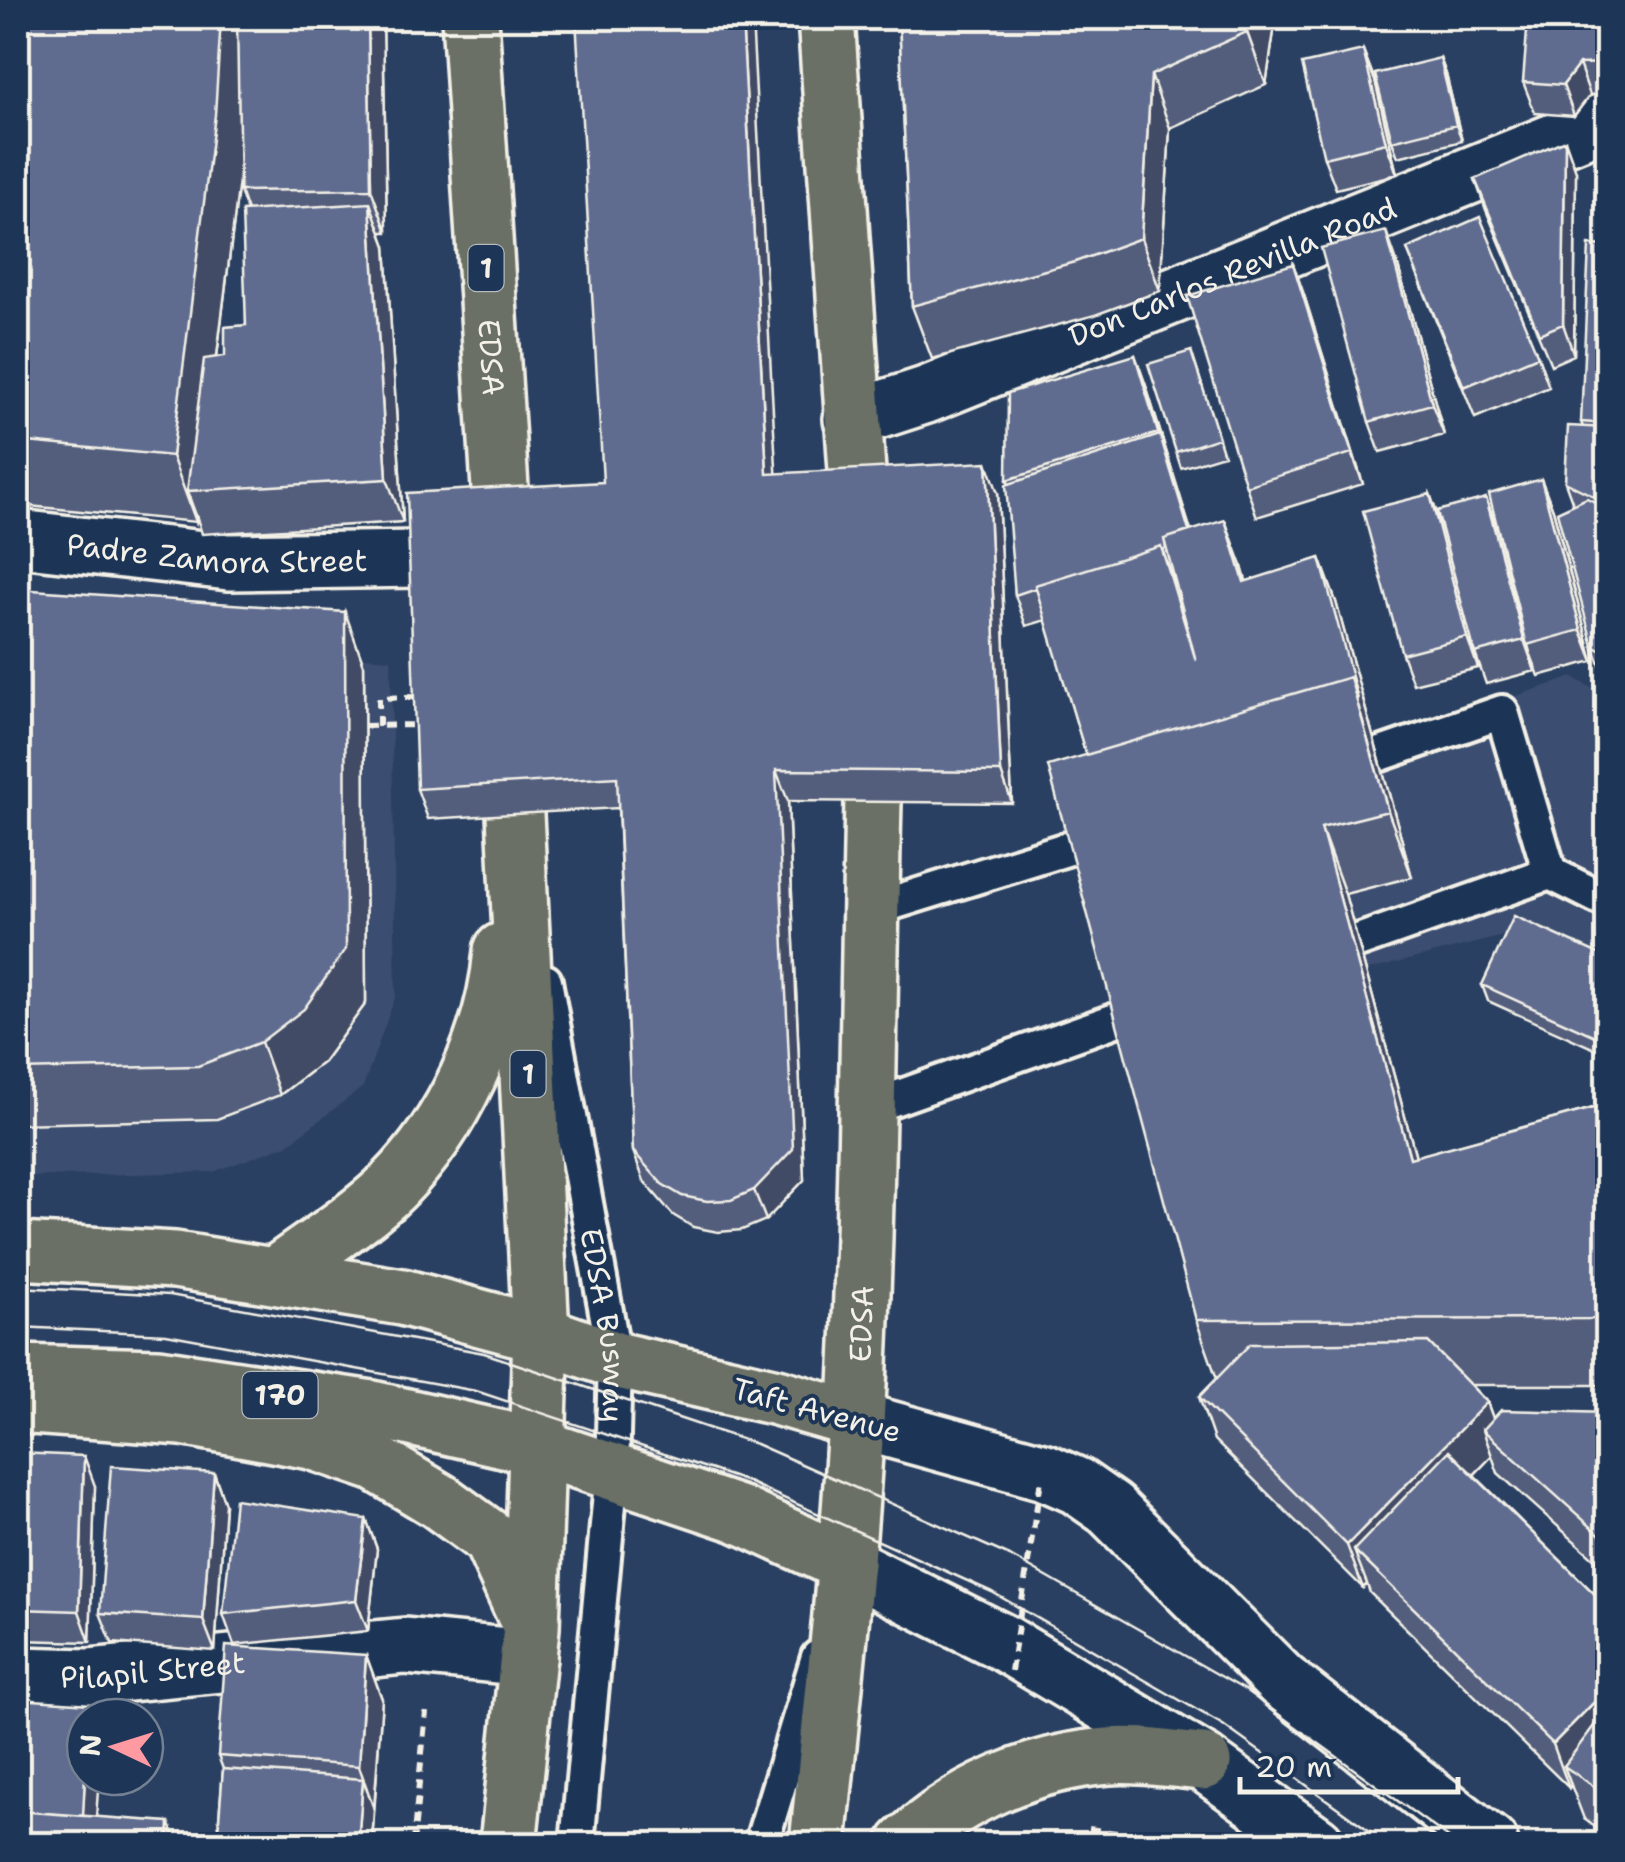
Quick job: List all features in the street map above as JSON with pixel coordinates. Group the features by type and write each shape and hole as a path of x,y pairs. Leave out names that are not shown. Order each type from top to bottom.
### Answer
{"main road":[{"name":"EDSA","path":"470,18 502,519"},
{"path":"826,18 859,500"},
{"name":"EDSA","path":"818,1844 856,1420 868,1108 873,802"},
{"path":"276,1275 391,1188 429,1144 472,1069 499,988 515,814"},
{"name":"1","path":"508,1844 530,1643 541,1334 515,814"},
{"name":"Taft Avenue","path":"18,1251 174,1260 402,1297 541,1334 615,1360 777,1397 856,1420"},
{"name":"170","path":"18,1373 158,1377 372,1408 538,1447 738,1514 846,1564"},
{"path":"18,1405 182,1418 311,1440 376,1463 439,1501 491,1539 530,1643"},
{"path":"906,1844 937,1816 1019,1774 1111,1756 1203,1762"}],"street":[{"name":"Don Carlos Revilla Road","path":"852,419 926,395 1608,120"},
{"name":"Padre Zamora Street","path":"18,538 229,562 420,559"},
{"name":"Taft Avenue","path":"856,1420 1045,1472 1076,1486 1110,1509 1282,1681 1490,1844"},
{"path":"846,1564 1004,1642 1203,1762 1316,1844"},
{"name":"Pilapil Street","path":"18,1675 88,1677 405,1646 530,1643"}],"lane":[{"path":"1378,755 1502,712 1550,873"},
{"name":"EDSA Busway","path":"515,814 615,1360 612,1472 577,1844"},
{"path":"870,910 1076,846"},
{"path":"1358,941 1550,873 1608,902"},
{"path":"868,1108 1121,1018"},
{"path":"761,1844 846,1564"}],"path":[{"path":"379,722 379,698 432,696"},
{"path":"365,726 379,722 424,724"},
{"path":"1011,1671 1041,1480"},
{"path":"409,1844 414,1798"},
{"path":"1079,1827 1190,1844"}],"shaded area":[{"path":"18,631 391,659 396,995 363,1087 287,1145 213,1172 18,1177"},
{"path":"1573,677 1607,697 1607,972 1519,932 1365,971 1345,894 1411,876 1374,743"}],"building":[{"path":"18,18 221,18 215,115 172,456 18,441"},
{"path":"237,18 368,18 371,189 240,191"},
{"path":"576,18 742,18 767,474 987,462 1001,772 776,770 793,1149 754,1190 731,1200 682,1196 662,1184 633,1151 617,777 417,789 407,493 603,482"},
{"path":"899,18 1249,18 1247,32 1151,75 1141,238 1075,262 912,306"},
{"path":"1528,18 1608,18 1608,63 1579,64 1563,85 1523,82"},
{"path":"1363,50 1386,143 1324,158 1302,64"},
{"path":"1440,58 1456,125 1392,141 1375,74"},
{"path":"1565,140 1563,324 1539,334 1475,179"},
{"path":"370,203 387,479 187,491 204,359 225,356 225,327 246,325 242,211"},
{"path":"1480,217 1538,356 1464,387 1407,249"},
{"path":"1386,231 1432,404 1369,422 1321,248"},
{"path":"1589,245 1608,246 1608,424 1581,422"},
{"path":"1293,264 1352,453 1246,486 1187,296"},
{"path":"1191,351 1219,438 1176,452 1148,364"},
{"path":"1135,355 1158,433 1007,480 1008,393"},
{"path":"1568,426 1608,428 1608,503 1565,482"},
{"path":"1160,435 1189,531 1164,539 1166,548 1162,550 1161,546 1035,585 1036,588 1015,595 1006,485"},
{"path":"1541,479 1581,630 1527,645 1489,494"},
{"path":"1430,494 1467,637 1402,654 1363,511"},
{"path":"1486,498 1524,640 1475,653 1437,511"},
{"path":"1587,498 1608,509 1608,654 1593,646 1557,512"},
{"path":"1225,520 1244,582 1320,558 1358,699 1350,677 1086,755 1035,585 1161,546 1196,661 1164,539"},
{"path":"18,589 345,612 346,949 304,1009 261,1042 198,1066 18,1070"},
{"path":"1350,677 1388,811 1321,828 1410,1158 1608,1104 1608,1319 1196,1320 1048,766"},
{"path":"1514,916 1608,958 1608,1042 1482,985"},
{"path":"1428,1342 1487,1402 1347,1545 1199,1397 1250,1344"},
{"path":"1501,1410 1608,1413 1608,1542 1483,1430"},
{"path":"1449,1451 1608,1607 1608,1688 1553,1744 1354,1550"},
{"path":"18,1453 84,1456 79,1611 18,1609"},
{"path":"111,1466 214,1473 203,1620 100,1613"},
{"path":"235,1499 366,1519 356,1600 223,1614"},
{"path":"226,1646 366,1655 359,1766 218,1756"},
{"path":"18,1699 65,1702 65,1797 84,1797 83,1816 18,1811"},
{"path":"1608,1707 1608,1796 1564,1766"},
{"path":"223,1769 363,1779 358,1844 217,1844"},
{"path":"18,1811 169,1822 168,1844 18,1844"}],"tram line":[{"path":"18,1287 170,1295 484,1353 756,1444 1010,1556 1245,1690 1457,1844"},
{"path":"18,1327 166,1334 476,1391 748,1482 992,1592 1223,1725 1388,1844"}]}
